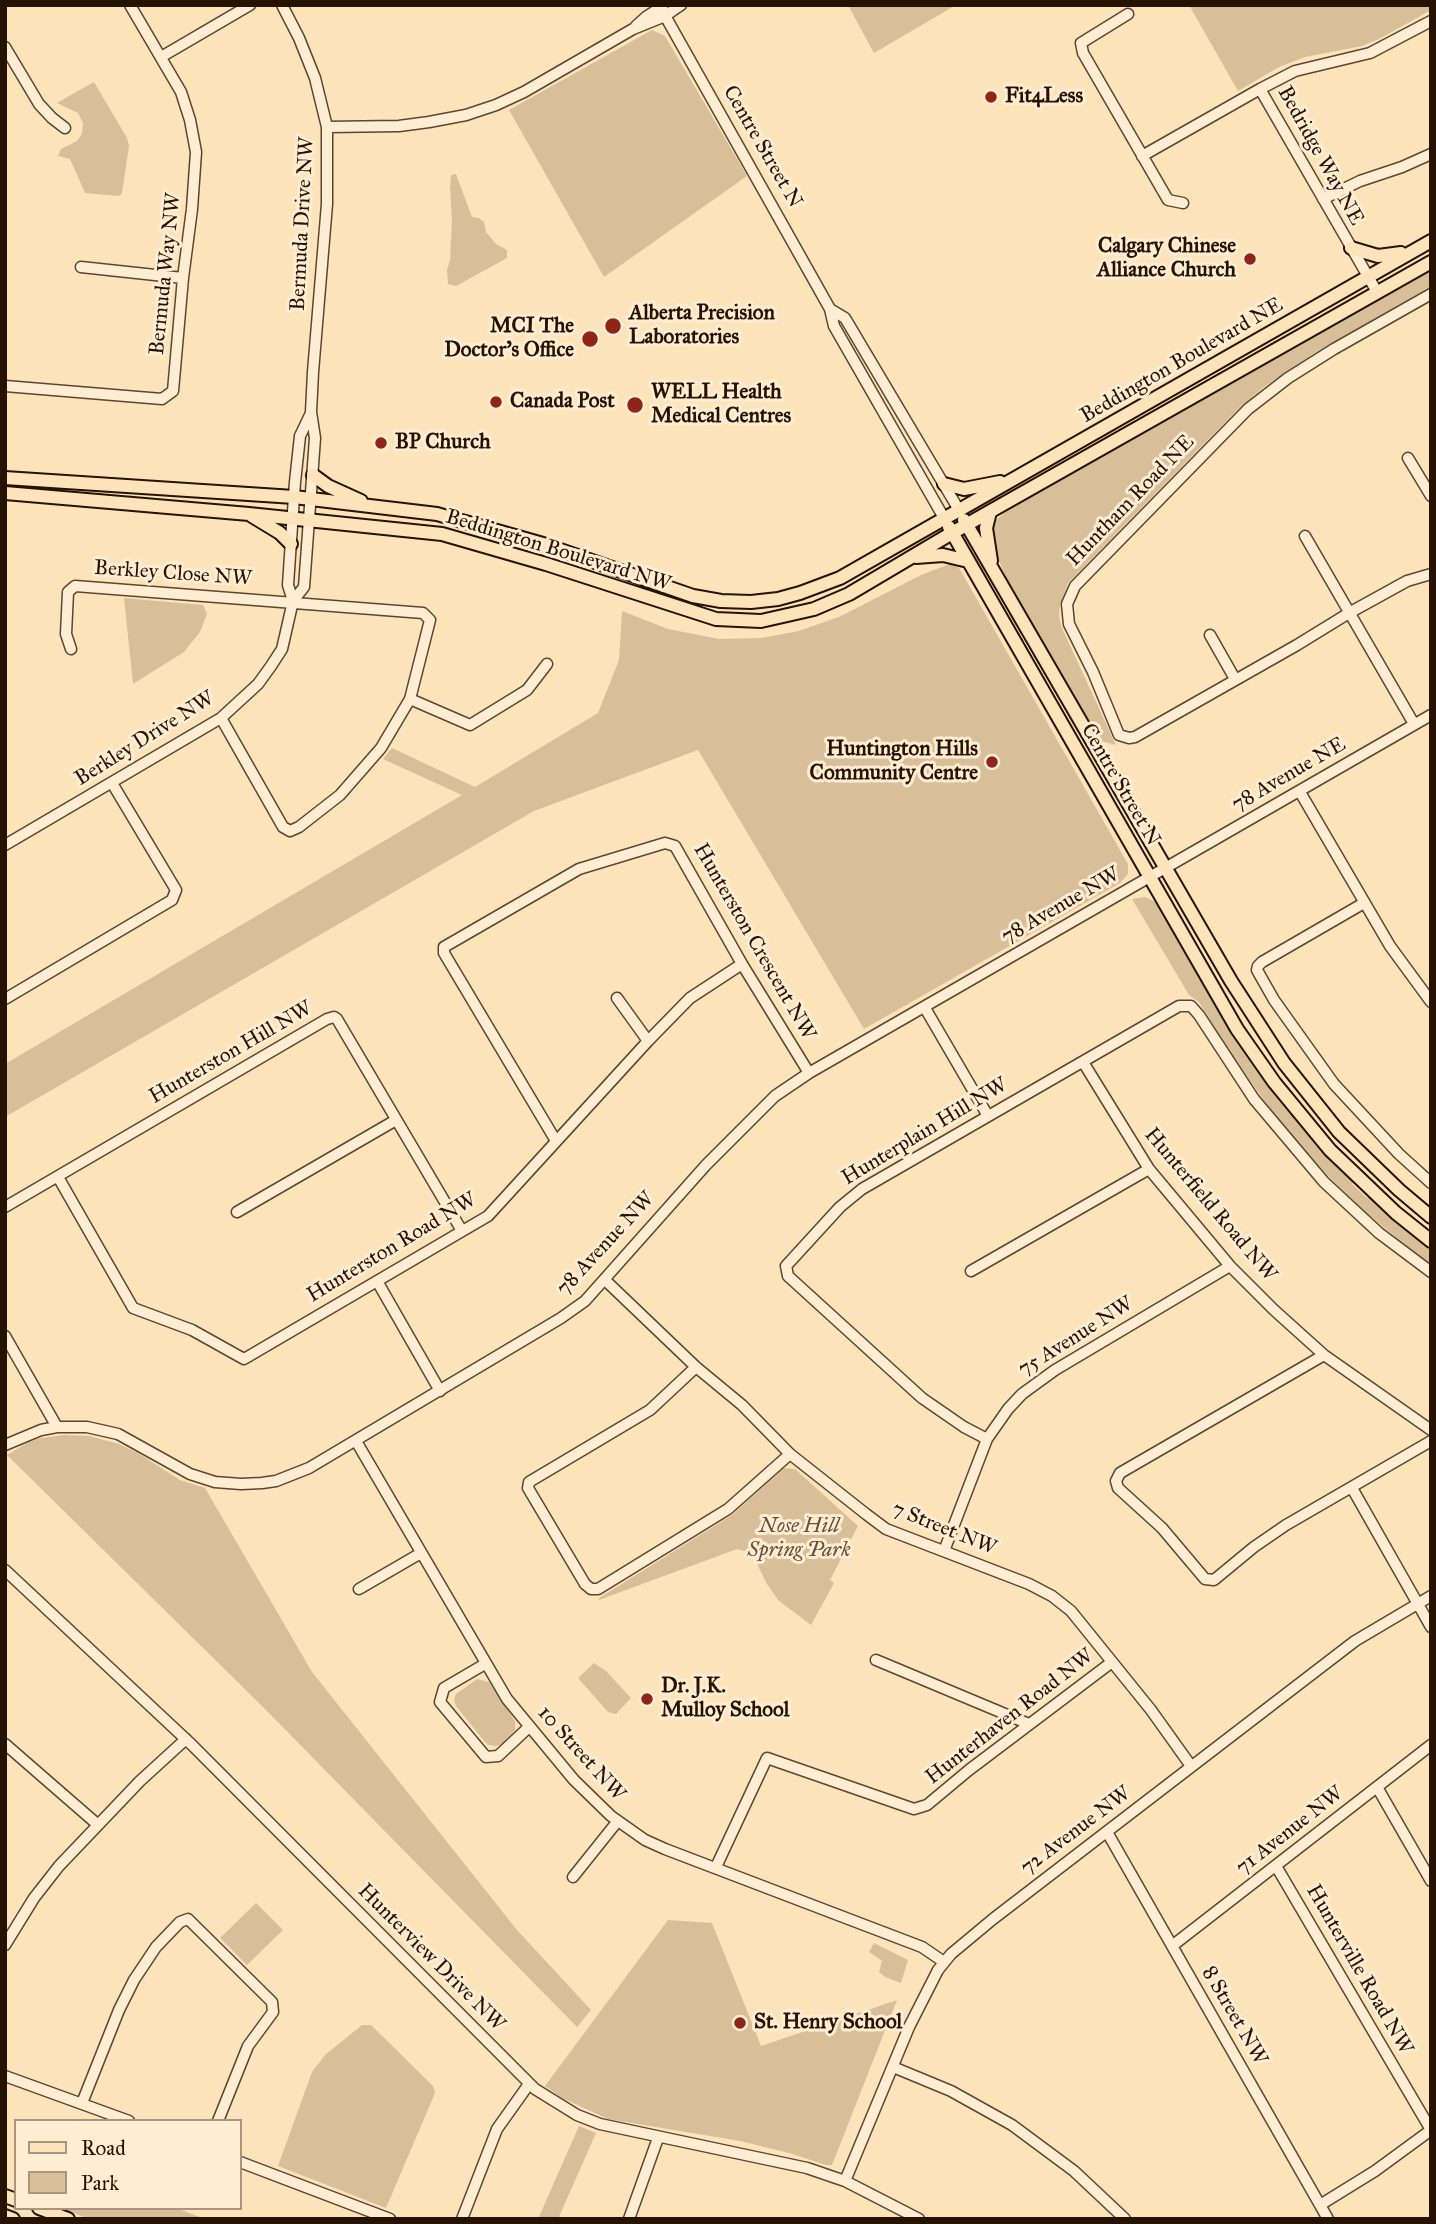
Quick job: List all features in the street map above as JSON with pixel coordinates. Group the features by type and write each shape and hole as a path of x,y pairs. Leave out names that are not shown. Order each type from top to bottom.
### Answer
{"main road":[{"name":"Beddington Boulevard NE","path":"951,514 1431,241"},
{"path":"1351,248 1378,256 1415,250"},
{"name":"Beddington Boulevard NE","path":"952,533 1431,262"},
{"name":"Beddington Boulevard NW","path":"5,475 25,480 310,498 437,514 543,544 693,596 741,602 778,598 821,586 840,578 951,514"},
{"path":"313,475 323,483 367,505"},
{"path":"944,484 973,488 1017,478"},
{"name":"Beddington Boulevard NW","path":"5,493 249,513 442,534 559,568 688,611 727,620 761,621 814,609 849,594 952,533"},
{"path":"990,512 986,528 993,572"},
{"path":"249,513 281,533 290,544"},
{"name":"Centre Street N","path":"951,514 967,525 1231,981 1291,1073 1339,1132 1399,1191 1431,1217"},
{"name":"Centre Street N","path":"951,514 952,533 1237,1028 1274,1082 1330,1150 1396,1213 1431,1241"},
{"path":"912,557 943,555 968,561"},
{"path":"44,2210 68,2219"},
{"path":"5,2216 13,2219"}],"street":[{"name":"Bermuda Way NW","path":"5,386 162,399 173,391 196,152 181,92 130,5"},
{"path":"161,57 250,5"},
{"name":"Bermuda Drive NW","path":"282,5 315,78 327,127 326,214 313,372 311,412 315,438 310,498"},
{"path":"327,127 399,126 476,112 524,92 633,29 646,17 662,9 681,5"},
{"name":"Centre Street N","path":"662,9 830,309 834,326 951,514"},
{"path":"1128,14 1081,43 1083,54 1168,200 1183,202"},
{"name":"Bedridge Way NE","path":"1377,292 1260,89 1294,71 1381,49 1431,20"},
{"path":"5,47 39,104 65,128"},
{"path":"1142,156 1260,89"},
{"path":"1323,200 1360,181 1431,154"},
{"path":"81,267 183,278"},
{"name":"Huntham Road NE","path":"1431,295 1334,349 1288,378 1248,409 1075,586 1067,604 1069,624 1093,672 1119,735 1129,738 1297,645 1349,612 1407,581 1431,574"},
{"name":"Centre Street N","path":"830,309 845,318 944,484 951,514"},
{"name":"Bermuda Drive NW","path":"294,497 300,436 311,412"},
{"path":"1408,458 1431,496"},
{"name":"Berkley Drive NW","path":"293,601 288,585 294,497"},
{"name":"Berkley Drive NW","path":"5,845 221,718 258,684 282,649 293,601 304,587 310,498"},
{"path":"1305,536 1414,724"},
{"name":"Berkley Close NW","path":"71,649 66,634 68,592 75,586 293,601"},
{"path":"221,718 283,827 290,831 340,795 381,748 410,698 430,620 423,613 364,610 293,601"},
{"path":"1210,635 1235,679"},
{"path":"410,698 470,725 527,690 547,664"},
{"name":"78 Avenue NE","path":"1150,876 1431,715"},
{"path":"5,999 172,900 176,890 113,783"},
{"path":"1300,792 1390,946 1431,1002"},
{"name":"Hunterston Crescent NW","path":"556,1141 444,953 444,947 579,869 665,843 675,846 742,964 809,1073"},
{"name":"78 Avenue NW","path":"5,1445 41,1430 87,1427 118,1434 190,1474 215,1482 262,1483 294,1475 440,1391 585,1301 706,1165 775,1096 809,1073 1150,876"},
{"path":"1364,903 1262,962 1257,970 1287,1019 1334,1084 1379,1134 1431,1183"},
{"name":"Hunterston Road NW","path":"58,1177 133,1308 192,1330 244,1359 488,1216 648,1041 691,998 742,964"},
{"path":"617,998 648,1041"},
{"name":"Hunterplain Hill NW","path":"987,1438 964,1427 922,1398 788,1276 786,1266 840,1207 862,1189 1179,1006 1191,1006 1199,1015 1254,1099 1324,1182 1379,1234 1431,1272"},
{"path":"925,1008 988,1115"},
{"name":"Hunterston Hill NW","path":"5,1207 334,1017 462,1231"},
{"name":"Hunterfield Road NW","path":"1083,1062 1149,1168 1230,1266 1324,1354 1431,1430"},
{"path":"237,1212 396,1121"},
{"path":"971,1271 1149,1168"},
{"name":"75 Avenue NW","path":"944,1551 987,1438 1008,1409 1033,1384 1230,1266"},
{"name":"7 Street NW","path":"605,1280 696,1367 742,1405 790,1454 886,1529 1028,1584 1052,1597 1075,1615 1151,1710 1191,1766"},
{"path":"377,1281 440,1391"},
{"path":"5,1336 57,1427"},
{"path":"1324,1354 1120,1473 1116,1481 1118,1489 1162,1528 1205,1579 1214,1580 1286,1525 1431,1440"},
{"path":"696,1367 650,1410 529,1482 528,1488 585,1584 591,1589 598,1589 728,1509 790,1454"},
{"name":"10 Street NW","path":"356,1441 507,1699 574,1780 617,1822 645,1840 922,1947 944,1962"},
{"path":"1352,1488 1431,1627"},
{"path":"359,1589 421,1553"},
{"name":"Hunterview Drive NW","path":"5,1570 186,1739 529,2084 577,2115 600,2124 807,2168 845,2181 919,2219"},
{"name":"72 Avenue NW","path":"845,2181 921,2001 944,1962 959,1946 1355,1641 1431,1596"},
{"path":"876,1660 1029,1724"},
{"name":"Hunterhaven Road NW","path":"716,1867 767,1758 914,1809 927,1805 1112,1662"},
{"path":"485,1664 444,1688 440,1702 486,1757 498,1756 529,1727"},
{"path":"5,1945 34,1898 59,1866 97,1824 186,1739"},
{"path":"5,1744 97,1824"},
{"name":"71 Avenue NW","path":"1172,1946 1431,1745"},
{"path":"1377,1787 1431,1881"},
{"path":"573,1877 617,1822"},
{"name":"8 Street NW","path":"1107,1832 1328,2219"},
{"name":"Hunterville Road NW","path":"1276,1866 1431,2130 1375,2171 1320,2205"},
{"path":"82,2103 119,2010 134,1980 156,1947 180,1922 188,1919 272,2002 273,2012 248,2046 219,2119"},
{"path":"893,2067 951,2091 1012,2125 1074,2171 1125,2219"},
{"path":"5,2076 124,2119"},
{"path":"462,2219 497,2129 529,2084"},
{"path":"629,2219 658,2138"},
{"path":"242,2163 390,2219"}],"green space":[{"path":"848,5 956,5 874,53"},
{"path":"1189,5 1431,5 1431,10 1379,39 1362,46 1305,57 1279,67 1238,91"},
{"path":"652,30 665,36 747,176 604,277 509,110"},
{"path":"94,82 129,146 122,193 119,196 85,193 70,159 58,156 61,149 77,141 82,134 83,123 78,113 57,103"},
{"path":"456,174 472,217 484,222 486,232 496,244 507,250 507,258 456,286 448,284 447,270 452,220 451,175"},
{"path":"1431,269 1431,286 1316,352 1264,387 1239,408 1068,583 1060,604 1061,626 1116,745 1101,741 1093,734 1016,599 995,552 991,530 994,522 1021,502"},
{"path":"950,564 959,568 1128,864 1128,874 1120,883 864,1029 698,750 534,811 5,1117 5,1064 462,795 383,759 392,748 475,787 598,713 619,660 622,611 668,629 719,639 761,638 799,631 841,616 921,575"},
{"path":"124,598 203,605 207,614 200,632 184,652 133,684"},
{"path":"1145,897 1154,901 1166,916 1238,1040 1270,1087 1352,1184 1431,1249 1431,1266 1359,1207 1277,1119 1227,1048 1199,1002 1189,995 1132,899"},
{"path":"89,1436 119,1444 180,1480 205,1488 312,1672 517,1930 591,2010 577,2027 265,1709 7,1455 41,1438"},
{"name":"Nose Hill Spring Park","path":"784,1468 795,1469 858,1526 830,1580 834,1583 811,1625 778,1600 754,1558 748,1552 737,1549 599,1600 732,1515"},
{"path":"594,1663 606,1671 631,1698 616,1714 608,1712 578,1678"},
{"path":"477,1679 489,1682 515,1721 515,1730 502,1744 496,1746 485,1742 454,1700 456,1694"},
{"path":"256,1903 283,1930 247,1965 220,1938"},
{"name":"St. Henry School","path":"668,1920 712,1923 761,2046 897,2000 832,2165 740,2141 608,2119 562,2098 545,2086"},
{"path":"874,1943 908,1960 901,1983 879,1972 882,1961 869,1952"},
{"path":"362,2025 371,2025 433,2086 435,2093 386,2208 278,2166 312,2072 325,2055"},
{"path":"579,2126 596,2133 558,2219 538,2219"},
{"path":"65,2210 181,2210 205,2219 89,2219"}],"place":[{"name":"Fit4Less","path":"991,97"},
{"name":"Calgary Chinese Alliance Church","path":"1250,259"},
{"name":"Alberta Precision Laboratories","path":"613,326"},
{"name":"MCI The Doctor’s Office","path":"590,339"},
{"name":"Canada Post","path":"496,402"},
{"name":"WELL Health Medical Centres","path":"635,405"},
{"name":"BP Church","path":"381,443"},
{"name":"Huntington Hills Community Centre","path":"992,762"},
{"name":"Dr. J.K. Mulloy School","path":"647,1699"},
{"name":"St. Henry School","path":"740,2023"}]}
